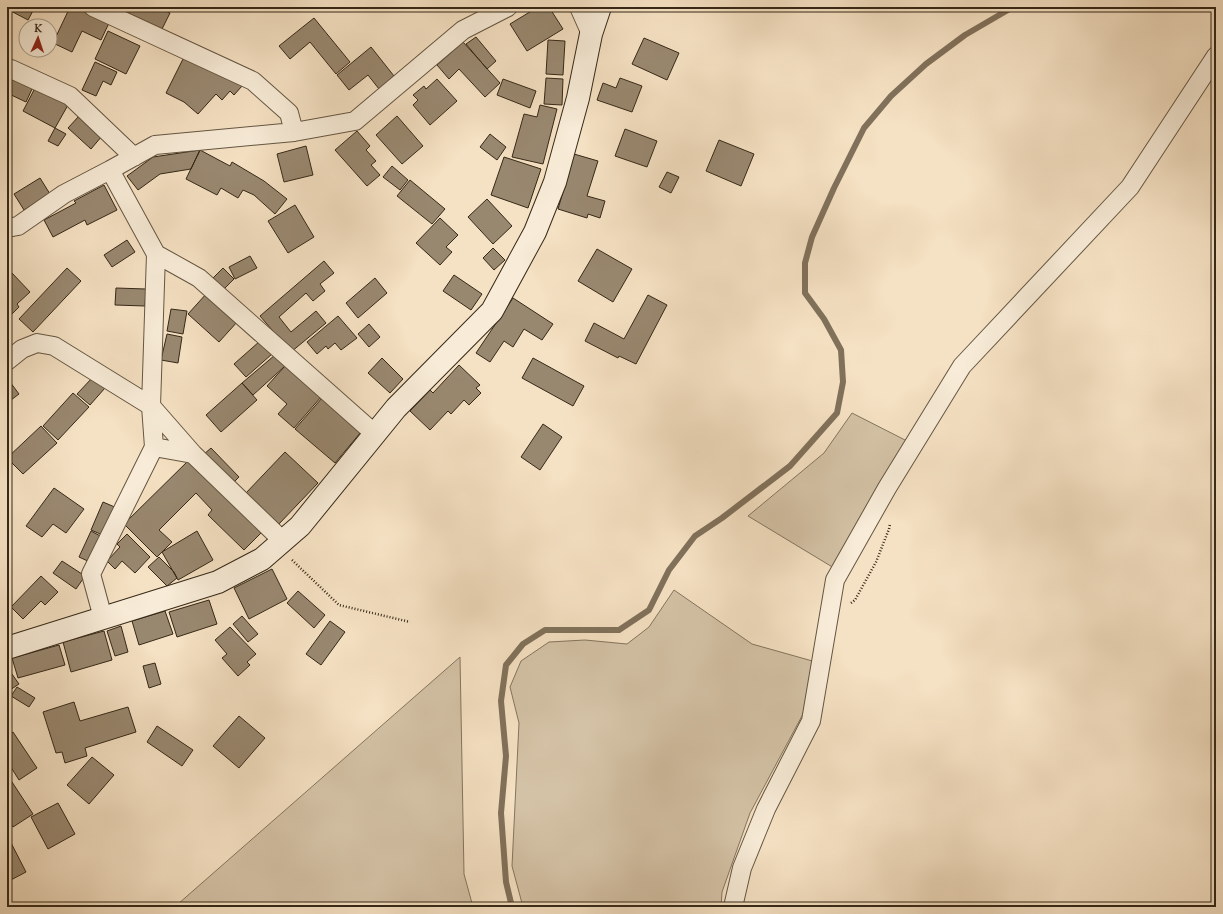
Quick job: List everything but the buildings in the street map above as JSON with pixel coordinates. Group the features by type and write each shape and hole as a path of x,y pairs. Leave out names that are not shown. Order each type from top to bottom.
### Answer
{"street":[{"path":"93,7 253,81 289,113 294,132"},
{"path":"579,7 591,34"},
{"path":"7,648 218,582 262,559 300,526 396,408 492,311 536,232 555,182 578,98 591,34 600,7"},
{"path":"7,228 18,226 64,194 155,145 294,132 355,121 463,30 500,8"},
{"path":"733,907 742,868 766,809 811,720 835,580 887,488 962,366 1130,187 1216,56"},
{"path":"11,69 70,96 134,157"},
{"path":"103,618 91,574 154,447 151,406 156,254 110,170"},
{"path":"156,254 199,278 375,434"},
{"path":"7,361 22,348 37,344 54,346 151,406 193,454 280,543"},
{"path":"154,447 193,454"}],"path":[{"path":"280,543 339,605 410,622"}],"shaded area":[{"path":"852,413 907,441 834,568 748,516 824,453"},
{"path":"674,590 752,644 816,662 803,714 750,813 722,892 721,907 523,907 512,866 519,723 510,687 521,661 549,642 585,640 627,644 649,627"},
{"path":"460,657 464,874 473,907 179,907 178,904"}],"waterway":[{"path":"512,907 506,882 501,813 506,756 501,701 506,665 523,644 545,630 619,630 649,610 669,570 695,536 722,518 790,466 837,413 843,382 841,350 824,319 805,293 805,263 812,237 834,188 864,128 891,96 926,64 965,35 1013,7"}]}
